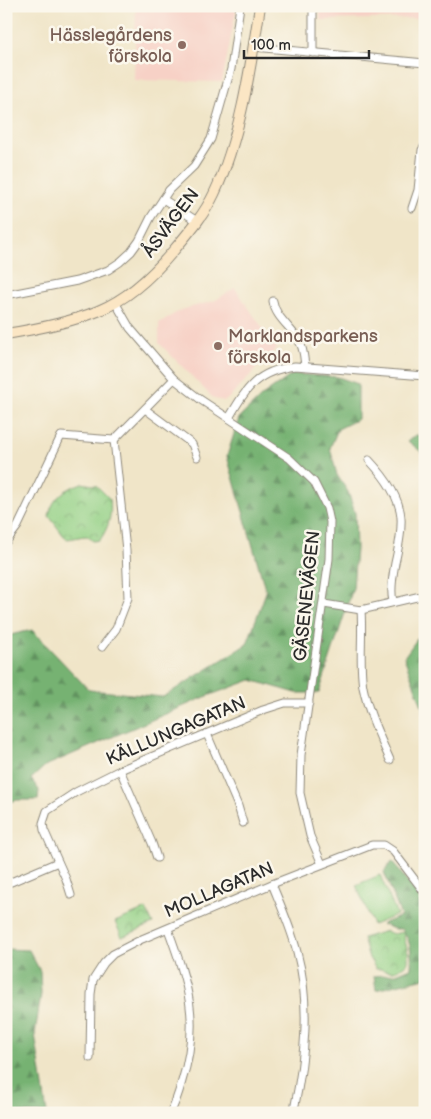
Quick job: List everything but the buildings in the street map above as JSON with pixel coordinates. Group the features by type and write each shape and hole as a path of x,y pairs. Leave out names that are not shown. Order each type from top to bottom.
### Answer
{"street":[{"path":"6,295 77,281 108,270 120,262 135,247 163,199 176,182 194,166 211,139 231,69 240,6"},
{"name":"ÅSVÄGEN","path":"6,334 42,328 87,315 115,302 140,285 156,271 197,221 215,193 240,116 260,6"},
{"path":"313,6 313,53"},
{"path":"254,47 425,63"},
{"path":"412,208 418,190 422,150 425,146"},
{"path":"163,199 197,221"},
{"path":"273,301 274,308 300,343 304,354 304,366"},
{"name":"GÄSENEVÄGEN","path":"115,302 130,328 174,379 200,400 288,458 314,482 326,508 330,522 331,542 324,604 301,754 300,793 310,836 322,864"},
{"path":"229,418 251,385 257,379 275,369 304,366 425,376"},
{"path":"6,542 18,526 61,436 114,440 174,379"},
{"path":"145,409 192,444 197,458"},
{"path":"102,647 116,629 128,598 126,550 114,440"},
{"path":"369,460 381,473 396,498 402,522 394,572 393,601"},
{"path":"324,604 361,610 425,595"},
{"path":"361,610 363,688 390,760"},
{"name":"KÄLLUNGAGATAN","path":"58,862 44,830 43,823 47,810 58,802 120,770 275,706 295,702 309,702"},
{"path":"207,734 238,806 243,823"},
{"path":"120,770 157,858"},
{"name":"MOLLAGATAN","path":"90,1058 93,980 97,971 113,954 142,939 272,884 372,845 384,846 393,851 425,893"},
{"path":"11,882 58,862 71,895"},
{"path":"272,884 294,943 304,990 304,1042 301,1078 294,1110"},
{"path":"168,929 183,969 193,1027 188,1062 170,1113"}],"shaded area":[{"name":"Hässlegårdens förskola","path":"136,6 234,6 236,11 222,82 134,80"},
{"path":"320,6 425,6 425,18 320,20"},
{"name":"Marklandsparkens förskola","path":"235,288 277,349 225,401 214,399 159,343 159,323 181,310 214,301"}],"green space":[{"path":"293,374 338,377 358,384 358,419 338,429 330,448 337,475 348,492 355,513 356,549 353,588 319,693 296,693 251,680 205,697 45,766 31,779 39,790 38,800 17,800 6,803 6,636 32,630 89,690 163,697 247,644 266,592 227,456 239,418 262,396"},
{"path":"416,435 425,436 425,455 408,441"},
{"path":"82,483 97,486 110,499 109,521 100,540 93,541 87,536 66,539 49,516 53,504 60,495"},
{"path":"422,632 425,632 425,714 404,657"},
{"path":"392,861 418,896 425,913 425,978 376,990 374,976 396,974 411,968 410,947 404,933 401,929 394,929 382,924 401,916 384,872"},
{"path":"380,875 397,915 373,925 356,885"},
{"path":"146,909 153,924 122,937 115,922"},
{"path":"386,931 393,934 403,932 408,953 408,962 395,971 376,969 369,958 363,938"},
{"path":"6,949 29,950 40,971 41,994 35,1034 47,1113 6,1113"}],"place":[{"name":"Hässlegårdens förskola","path":"182,45"},
{"name":"Marklandsparkens förskola","path":"218,346"}]}
